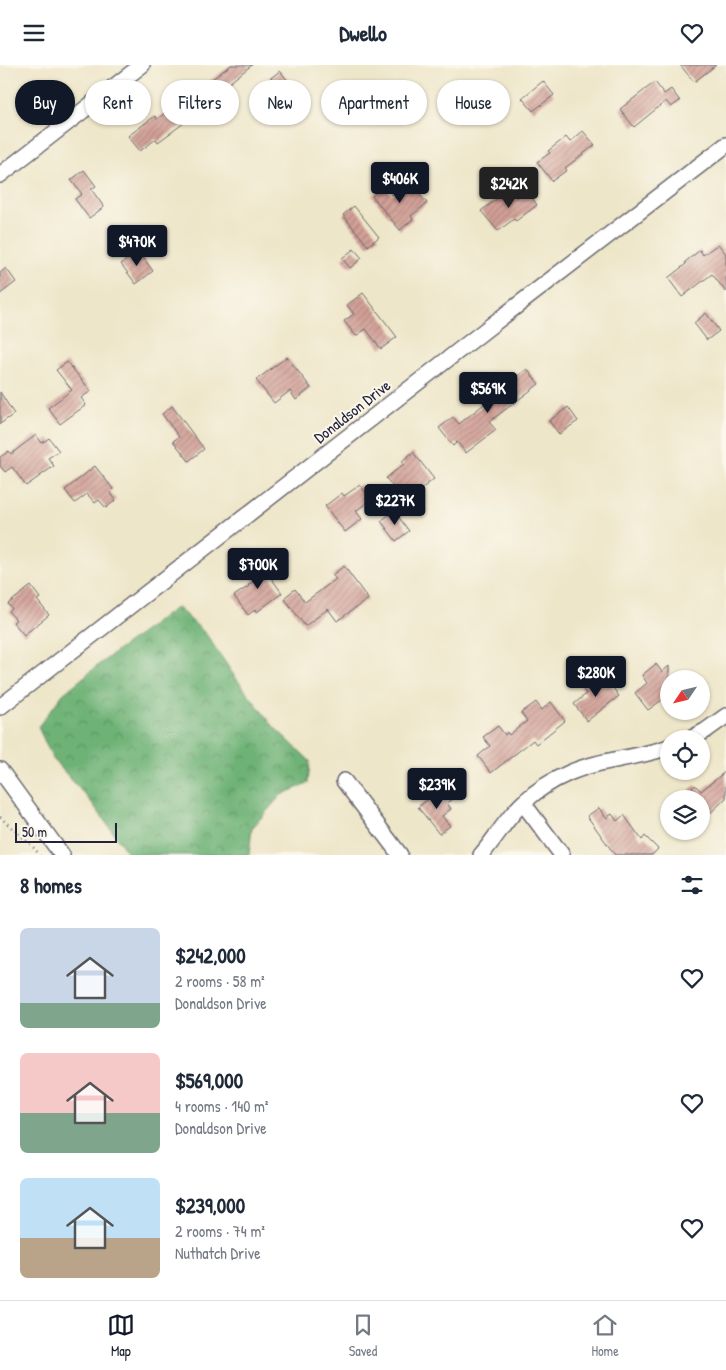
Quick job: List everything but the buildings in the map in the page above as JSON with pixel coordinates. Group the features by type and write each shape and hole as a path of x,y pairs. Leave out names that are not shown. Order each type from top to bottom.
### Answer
{"street":[{"path":"0,175 142,65"},
{"name":"Donaldson Drive","path":"0,707 726,145"},
{"path":"706,730 726,716"},
{"path":"481,855 523,803 542,788 570,772 660,750"},
{"path":"0,770 62,855"},
{"path":"344,781 400,855"},
{"path":"523,803 562,855"}],"path":[{"path":"0,817 40,855"}],"green space":[{"path":"177,607 206,634 235,677 274,727 310,761 308,783 281,795 252,828 249,855 129,855 92,803 53,759 38,727 63,694 102,662"}]}
